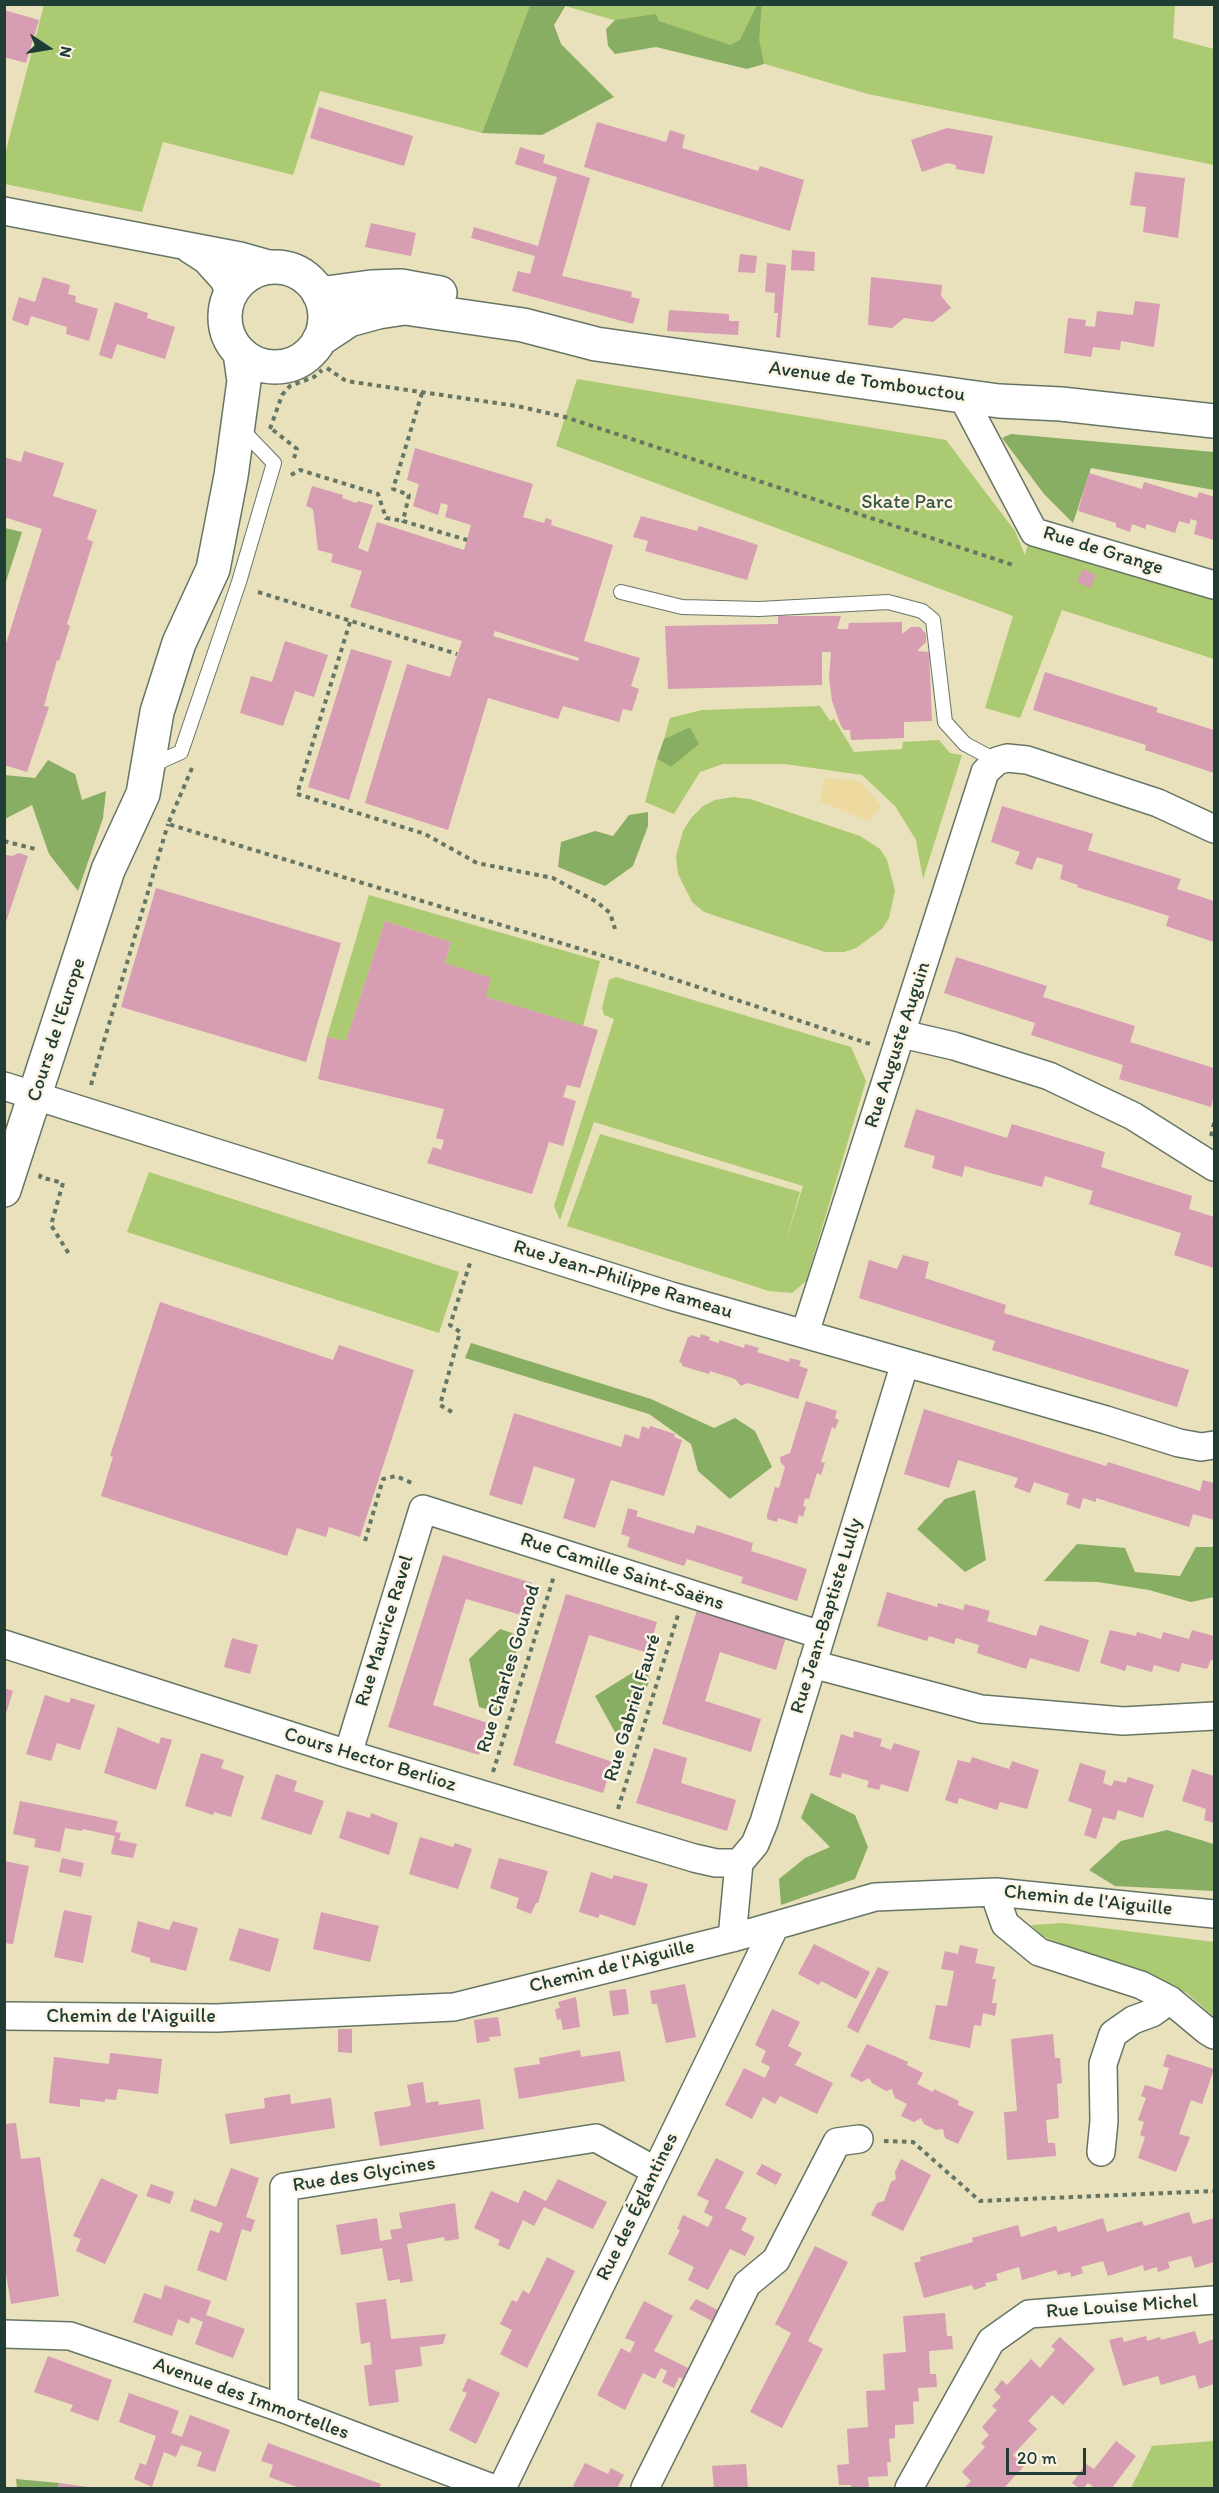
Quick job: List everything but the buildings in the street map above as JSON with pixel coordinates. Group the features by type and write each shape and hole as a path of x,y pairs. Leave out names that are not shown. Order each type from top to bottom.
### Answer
{"street":[{"path":"4,211 240,256 279,267 301,274 319,294 325,312 322,331 315,346 300,359 281,366 258,364 240,353 230,338 226,327 225,310 230,294 240,280 261,269 279,267"},
{"path":"180,245 206,260 224,280 230,294"},
{"name":"Avenue de Tombouctou","path":"319,294 371,287 400,286 450,296 523,325"},
{"name":"Avenue de Tombouctou","path":"315,346 349,320 405,308 523,325 596,344 962,396 1215,421"},
{"name":"Cours de l'Europe","path":"4,1190 108,870 143,794 157,712 179,643 213,569 231,476 244,381 240,353"},
{"name":"Cours de l'Europe","path":"231,476 259,431 281,366"},
{"name":"Rue de Grange","path":"962,396 1034,532 1215,585"},
{"name":"Cours de l'Europe","path":"108,870 122,783 157,712"},
{"path":"997,761 1006,758 1027,760 1062,770 1158,803 1215,829"},
{"name":"Rue Auguste Auguin","path":"805,1333 899,1044 981,780 985,772 997,761"},
{"path":"899,1044 954,1046 1049,1076 1133,1116 1215,1167"},
{"name":"Rue Jean-Philippe Rameau","path":"4,1086 671,1296 1179,1443 1201,1447 1215,1445"},
{"name":"Rue Jean-Baptiste Lully","path":"739,1863 755,1844 764,1822 904,1363"},
{"name":"Rue Camille Saint-Saëns","path":"421,1497 562,1552 821,1635"},
{"name":"Rue Maurice Ravel","path":"348,1754 421,1497"},
{"name":"Cours Hector Berlioz","path":"4,1644 348,1754 610,1833 694,1858 716,1863 739,1863"},
{"path":"812,1664 981,1709 1123,1721 1215,1716"},
{"path":"732,1938 739,1863"},
{"path":"996,1892 1005,1924 1039,1952 1142,1985 1170,2000 1206,2031 1215,2035"},
{"name":"Chemin de l'Aiguille","path":"4,2016 217,2018 454,2007 732,1938 875,1897 996,1892 1215,1914"},
{"name":"Rue des Églantines","path":"502,2488 775,1926"},
{"path":"1101,2152 1104,2121 1103,2064 1113,2034 1133,2020 1152,2013 1170,2000"},
{"name":"Rue des Glycines","path":"284,2409 284,2187 596,2138 656,2171"},
{"path":"645,2488 747,2284 776,2260 837,2142 859,2139"},
{"name":"Rue Louise Michel","path":"909,2488 991,2341 1029,2314 1215,2300"},
{"name":"Avenue des Immortelles","path":"4,2334 70,2336 284,2409 492,2488"}],"lane":[{"path":"148,767 181,752 242,571 274,463 259,431"},
{"path":"621,592 682,607 759,609 888,602 922,611 933,620 945,722 965,744 997,761"}],"path":[{"path":"315,346 336,375 346,381 517,406 565,417 1013,565"},
{"path":"403,521 409,495 393,489 422,393"},
{"path":"259,431 297,449 288,477 300,470 378,494 386,518 467,540"},
{"path":"253,600 256,588 259,594 458,654"},
{"path":"351,622 297,794 424,834 477,863 553,879 597,902 610,913 615,929"},
{"path":"84,1111 168,824 196,759"},
{"path":"168,824 899,1044"},
{"path":"4,841 35,849"},
{"path":"43,1167 40,1177 63,1183 51,1225 69,1254"},
{"path":"452,1412 440,1405 460,1332 450,1325 478,1236"},
{"path":"365,1541 383,1479 396,1476 421,1497"},
{"name":"Rue Charles Gounod","path":"486,1795 562,1552"},
{"name":"Rue Gabriel Fauré","path":"610,1833 686,1592"},
{"path":"859,2139 913,2142 980,2201 1215,2191"}],"green space":[{"path":"44,5 530,5 482,133 320,91 293,175 163,142 142,212 5,184 5,154"},
{"path":"530,5 566,5 554,25 561,44 614,97 542,135 482,133"},
{"path":"562,5 1175,5 1173,38 1214,49 1214,165 868,94"},
{"path":"757,5 762,5 759,39 764,64 747,69 656,47 615,54 608,46 606,29 615,20 656,14 659,21 730,45 740,40"},
{"name":"Skate Parc","path":"577,379 946,440 1015,531 1025,555 1030,536 1214,595 1214,659 1062,610 1020,718 985,708 1013,616 556,446"},
{"path":"1011,434 1214,452 1214,490 1091,468 1073,523 1044,494 1002,438"},
{"path":"4,528 22,532 5,585"},
{"path":"820,706 830,721 834,719 854,752 902,749 903,742 939,740 950,753 962,755 923,879 916,840 895,806 862,775 785,764 723,764 700,772 674,814 645,802 657,759 671,767 690,727 664,739 670,718 702,710"},
{"path":"690,727 699,744 671,767 657,759 664,739"},
{"path":"48,760 75,774 82,800 106,791 103,818 78,891 49,854 32,805 5,819 5,775 35,778"},
{"path":"733,797 750,799 860,836 880,849 887,860 895,891 889,918 882,929 856,948 844,952 825,952 704,912 692,902 678,874 676,856 683,831 691,818 703,806 715,800"},
{"path":"648,812 648,826 633,866 605,886 558,867 561,842 595,831 613,836 629,815"},
{"path":"369,895 600,961 583,1026 486,997 445,963 451,942 385,921 346,1041 327,1037"},
{"path":"616,977 851,1047 866,1081 806,1281 792,1293 769,1291 567,1226 600,1134 800,1192 784,1246 803,1186 594,1122 560,1220 554,1206 614,1019 604,1015 602,1008 609,980"},
{"path":"149,1172 459,1272 439,1333 127,1232"},
{"path":"471,1343 651,1399 714,1428 735,1418 755,1431 772,1467 730,1499 698,1471 691,1444 649,1414 465,1358"},
{"path":"975,1490 986,1560 965,1572 917,1529 945,1499"},
{"path":"1077,1544 1125,1548 1135,1572 1180,1576 1196,1547 1214,1547 1214,1597 1191,1602 1149,1590 1098,1582 1044,1581"},
{"path":"500,1629 521,1636 497,1712 479,1707 469,1659"},
{"path":"643,1666 650,1679 631,1727 621,1743 595,1696"},
{"path":"811,1793 855,1815 868,1847 855,1879 781,1905 779,1879 805,1858 830,1847 801,1818"},
{"path":"1167,1830 1214,1844 1214,1891 1115,1886 1089,1870 1121,1841"},
{"path":"1063,1923 1214,1942 1214,2017 1187,1993 1042,1936 1031,1925"},
{"path":"1214,2441 1214,2488 1131,2488 1152,2446"},
{"path":"16,2479 59,2483 58,2488 17,2488"}],"sand":[{"path":"825,778 859,781 881,806 868,821 820,801"}]}
